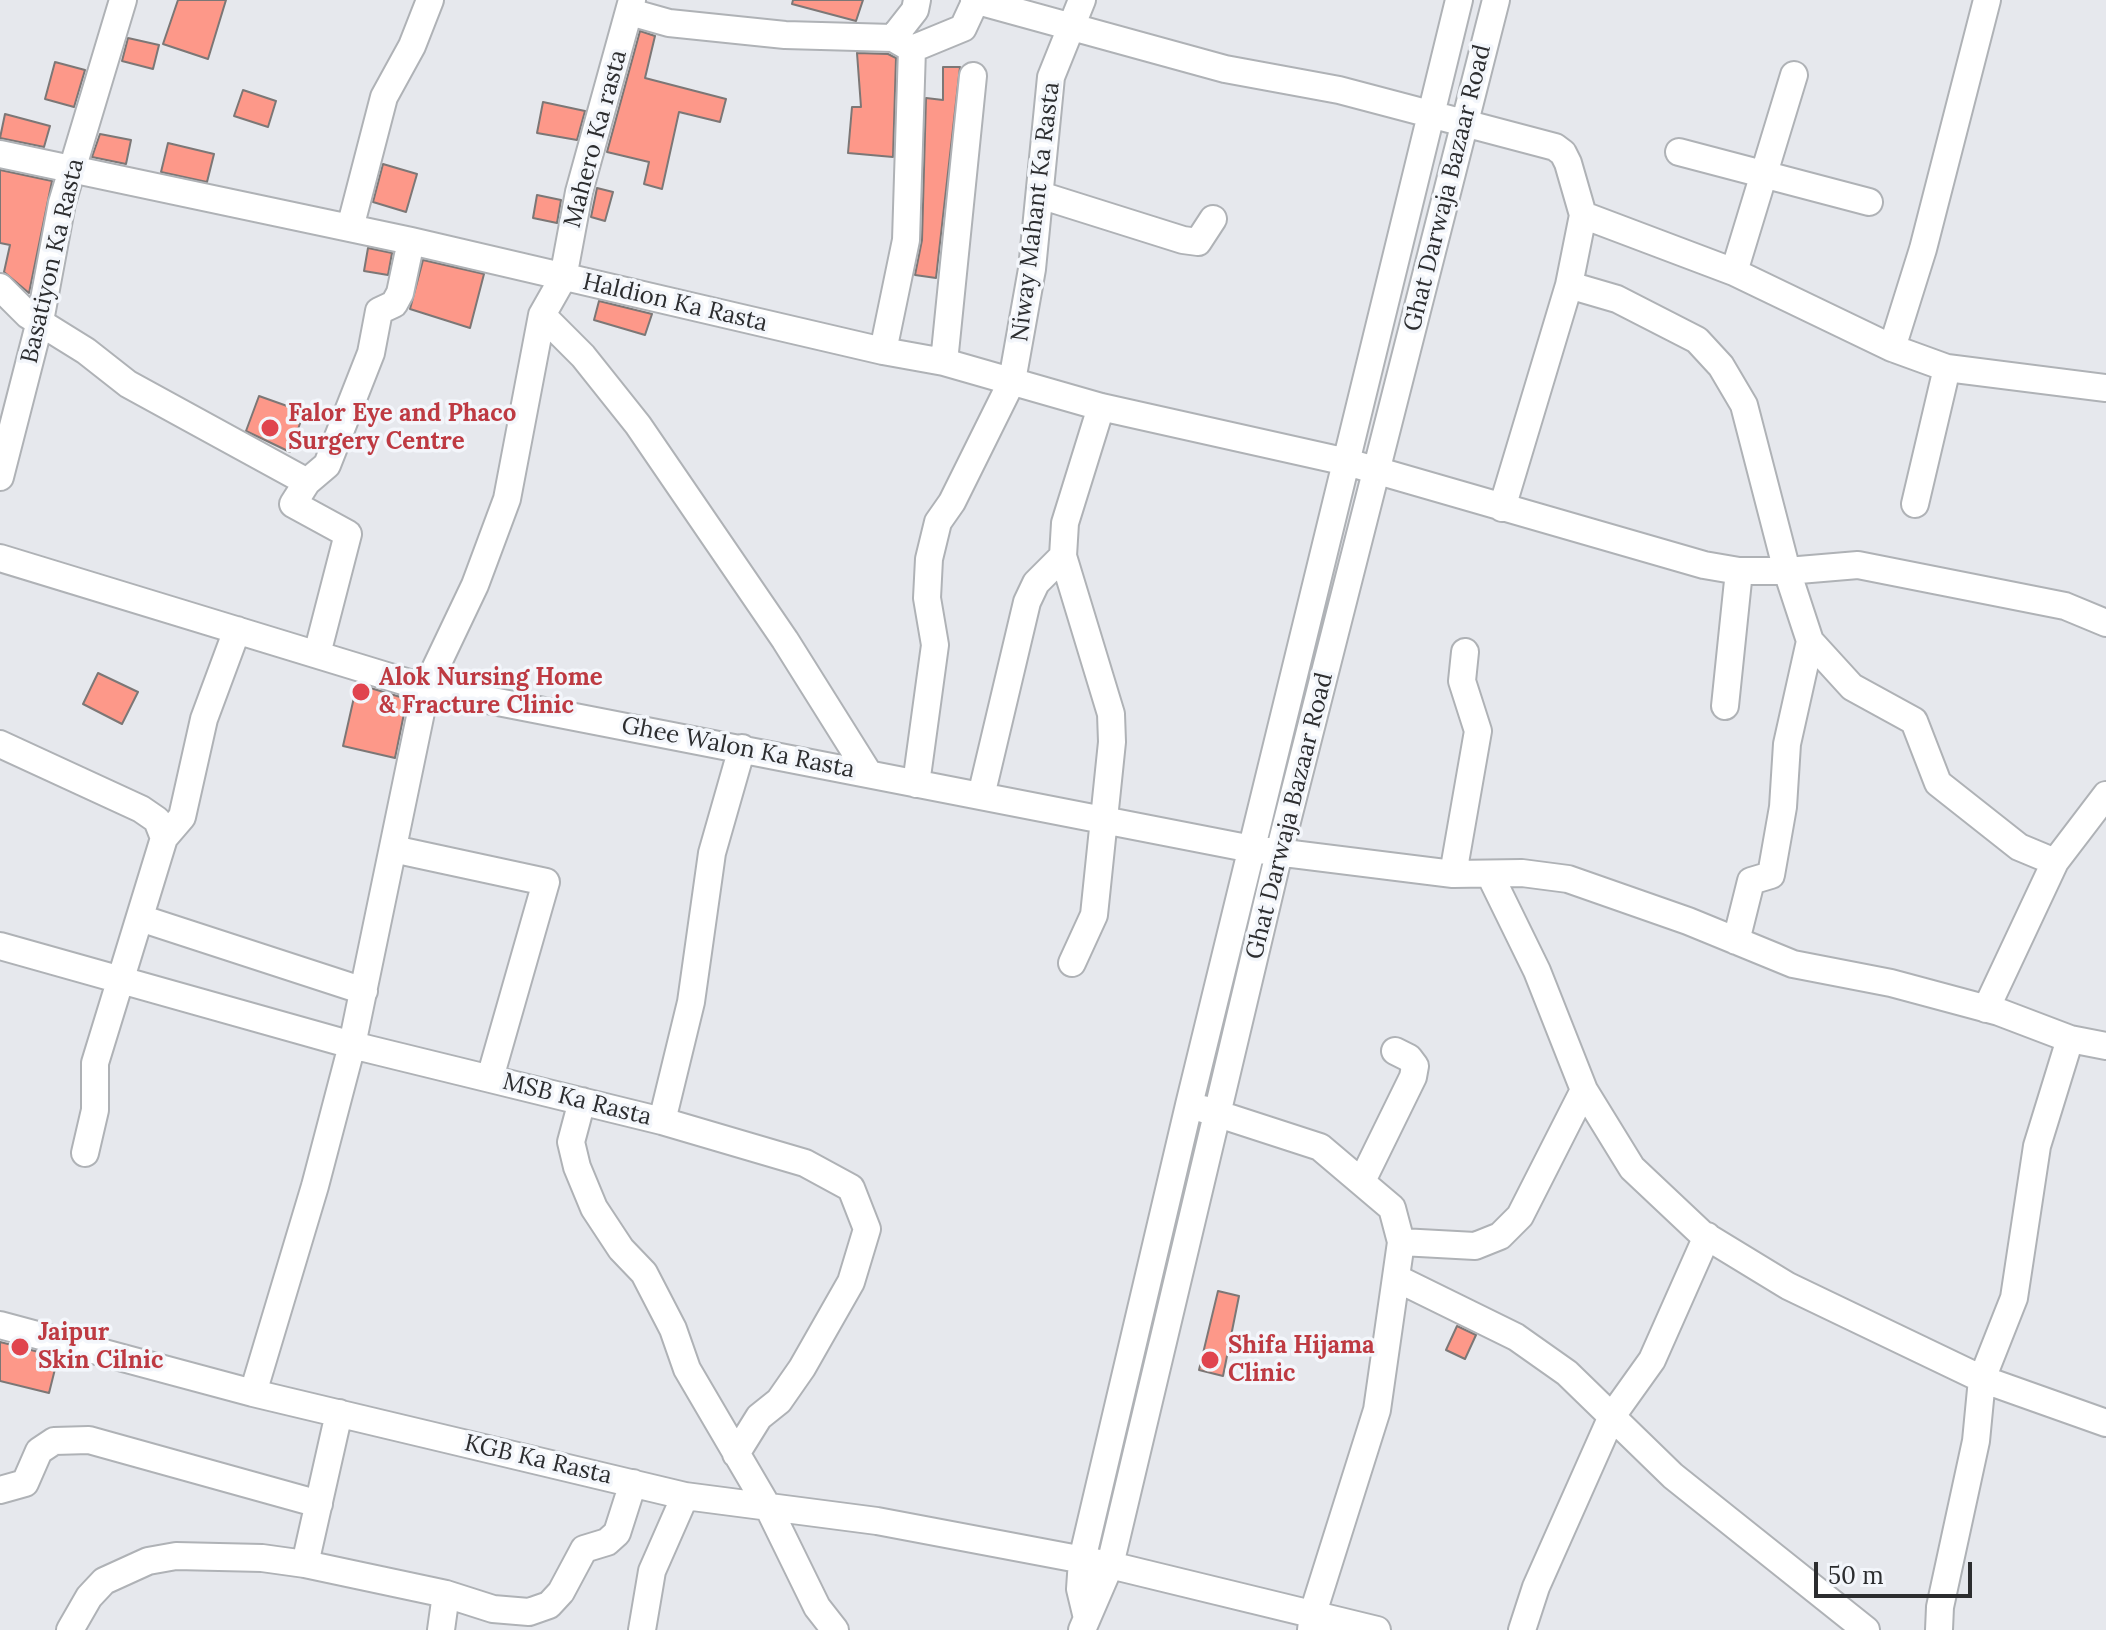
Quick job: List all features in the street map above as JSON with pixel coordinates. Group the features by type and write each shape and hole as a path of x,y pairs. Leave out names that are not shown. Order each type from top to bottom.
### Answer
{"street":[{"name":"Basatiyon Ka Rasta","path":"0,477 40,321 62,203 123,0"},
{"path":"350,228 384,97 412,46 430,0"},
{"path":"883,351 906,240 902,44 917,0"},
{"path":"631,6 669,23 902,44 963,28 975,0 1225,69 1432,113 1555,147 1563,153 1583,215 1569,285 1502,508"},
{"name":"Niway Mahant Ka Rasta","path":"916,784 935,645 927,598 929,559 938,522 952,502 1012,381 1032,269 1051,77 1082,0"},
{"path":"1084,1622 1080,1589 1082,1560 1189,1105 1459,0"},
{"name":"Ghat Darwaja Bazaar Road","path":"1084,1622 1110,1565 1279,853 1496,0"},
{"path":"1892,348 1923,249 1987,0"},
{"name":"Mahero Ka rasta","path":"253,1393 315,1186 352,1045 426,688 475,585 507,499 542,315 563,278 579,192 631,6"},
{"path":"1734,272 1794,75"},
{"path":"944,362 973,76"},
{"path":"1679,152 1869,202"},
{"name":"Haldion Ka Rasta","path":"0,154 411,241 883,351 944,362 1101,407 1347,462 1643,550 1739,571 1787,571 1858,565 2065,606 2106,623"},
{"path":"1040,195 1183,240 1198,242 1213,219"},
{"path":"1583,215 1734,272 1892,348 1947,368 2106,388"},
{"path":"317,654 348,534 293,504 307,482 327,465 346,408 371,353 379,311 394,304 400,293 411,241"},
{"path":"1569,285 1617,299 1697,340 1721,366 1744,405 1787,571 1810,641 1852,687 1914,721 1938,783 2019,847 2055,862"},
{"path":"0,287 28,315 128,384 307,482"},
{"path":"542,315 583,356 638,425 785,640 869,774"},
{"path":"1915,504 1947,368"},
{"path":"1072,963 1094,915 1112,742 1111,714 1063,556 1065,523 1101,407"},
{"path":"981,796 1027,602 1036,583 1063,556"},
{"name":"Ghee Walon Ka Rasta","path":"0,558 426,688 1252,849 1453,874 1522,873 1568,879 1793,964 1891,983 1986,1009 2070,1039 2106,1046"},
{"path":"1725,706 1739,571"},
{"path":"85,1153 95,1110 95,1063 164,838 182,817 204,719 237,630"},
{"path":"1736,941 1751,881 1771,875 1783,807 1787,744 1810,641"},
{"path":"1453,874 1478,731 1462,681 1465,652"},
{"path":"0,744 141,809 157,820 164,838"},
{"path":"662,1121 691,1002 712,853 742,748"},
{"path":"1986,1009 2055,862 2106,795"},
{"path":"393,849 546,882 490,1078"},
{"path":"1490,875 1537,971 1584,1090 1632,1168 1707,1236 1788,1286 1982,1379 2106,1423"},
{"path":"140,918 364,991"},
{"name":"MSB Ka Rasta","path":"0,946 352,1045 662,1121 805,1163 851,1188 867,1229 851,1282 802,1368 779,1401 759,1417 736,1454"},
{"path":"1939,1630 1940,1607 1976,1441 1982,1379 2014,1298 2037,1146 2070,1039"},
{"path":"1363,1179 1413,1077 1415,1066 1409,1058 1395,1051"},
{"path":"1401,1242 1475,1246 1500,1236 1520,1216 1584,1090"},
{"path":"582,1101 571,1142 588,1195 621,1249 644,1273 673,1329 687,1369 769,1509 817,1607 835,1630"},
{"path":"1189,1105 1320,1147 1363,1179 1392,1208 1401,1242 1377,1410 1312,1621"},
{"path":"1522,1630 1536,1587 1612,1416 1652,1360 1707,1236"},
{"path":"1398,1279 1516,1337 1567,1373 1673,1476 1728,1523 1866,1630"},
{"name":"KGB Ka Rasta","path":"0,1325 253,1393 685,1496 877,1521 1110,1565 1312,1621 1377,1630"},
{"path":"305,1564 339,1413"},
{"path":"0,1490 25,1483 39,1451 54,1441 89,1440 319,1504"},
{"path":"70,1630 89,1597 104,1581 148,1561 176,1556 262,1558 305,1564 446,1594 493,1609 529,1612 549,1605 561,1592 584,1549 607,1542 617,1533 633,1483"},
{"path":"642,1630 652,1571 685,1496"},
{"path":"441,1630 446,1594"}],"building":[{"path":"178,0 226,0 208,59 163,44"},
{"path":"793,0 863,0 856,21 792,4"},
{"path":"640,31 655,36 645,78 726,99 720,122 679,112 662,189 644,184 649,162 607,152"},
{"path":"128,38 159,45 153,69 122,61"},
{"path":"857,53 888,54 896,58 893,157 848,153 852,107 861,107"},
{"path":"55,62 85,70 74,107 45,99"},
{"path":"943,67 960,67 936,278 915,275 922,240 926,98 943,100"},
{"path":"243,90 276,101 268,127 234,116"},
{"path":"543,102 585,111 577,140 537,133"},
{"path":"5,114 50,126 44,147 0,138"},
{"path":"100,134 131,140 126,164 92,157"},
{"path":"168,143 214,154 207,182 161,172"},
{"path":"383,164 417,174 406,212 373,202"},
{"path":"0,170 52,181 29,293 4,272 10,245 0,243"},
{"path":"597,188 613,192 605,221 591,217"},
{"path":"537,195 561,200 557,223 533,218"},
{"path":"368,248 392,253 388,275 364,271"},
{"path":"423,260 484,274 470,328 410,309"},
{"path":"599,301 652,314 645,335 594,320"},
{"path":"259,396 304,412 290,452 246,431"},
{"path":"98,673 138,692 122,724 83,704"},
{"path":"357,684 407,699 395,758 343,746"},
{"path":"1218,1291 1239,1296 1223,1376 1199,1370"},
{"path":"1457,1326 1476,1335 1465,1359 1446,1350"},
{"path":"0,1342 58,1357 49,1393 0,1381"}],"place":[{"name":"Falor Eye and Phaco Surgery Centre","path":"270,428"},
{"name":"Alok Nursing Home & Fracture Clinic","path":"361,692"},
{"name":"Jaipur Skin Cilnic","path":"20,1347"},
{"name":"Shifa Hijama Clinic","path":"1210,1360"}]}
